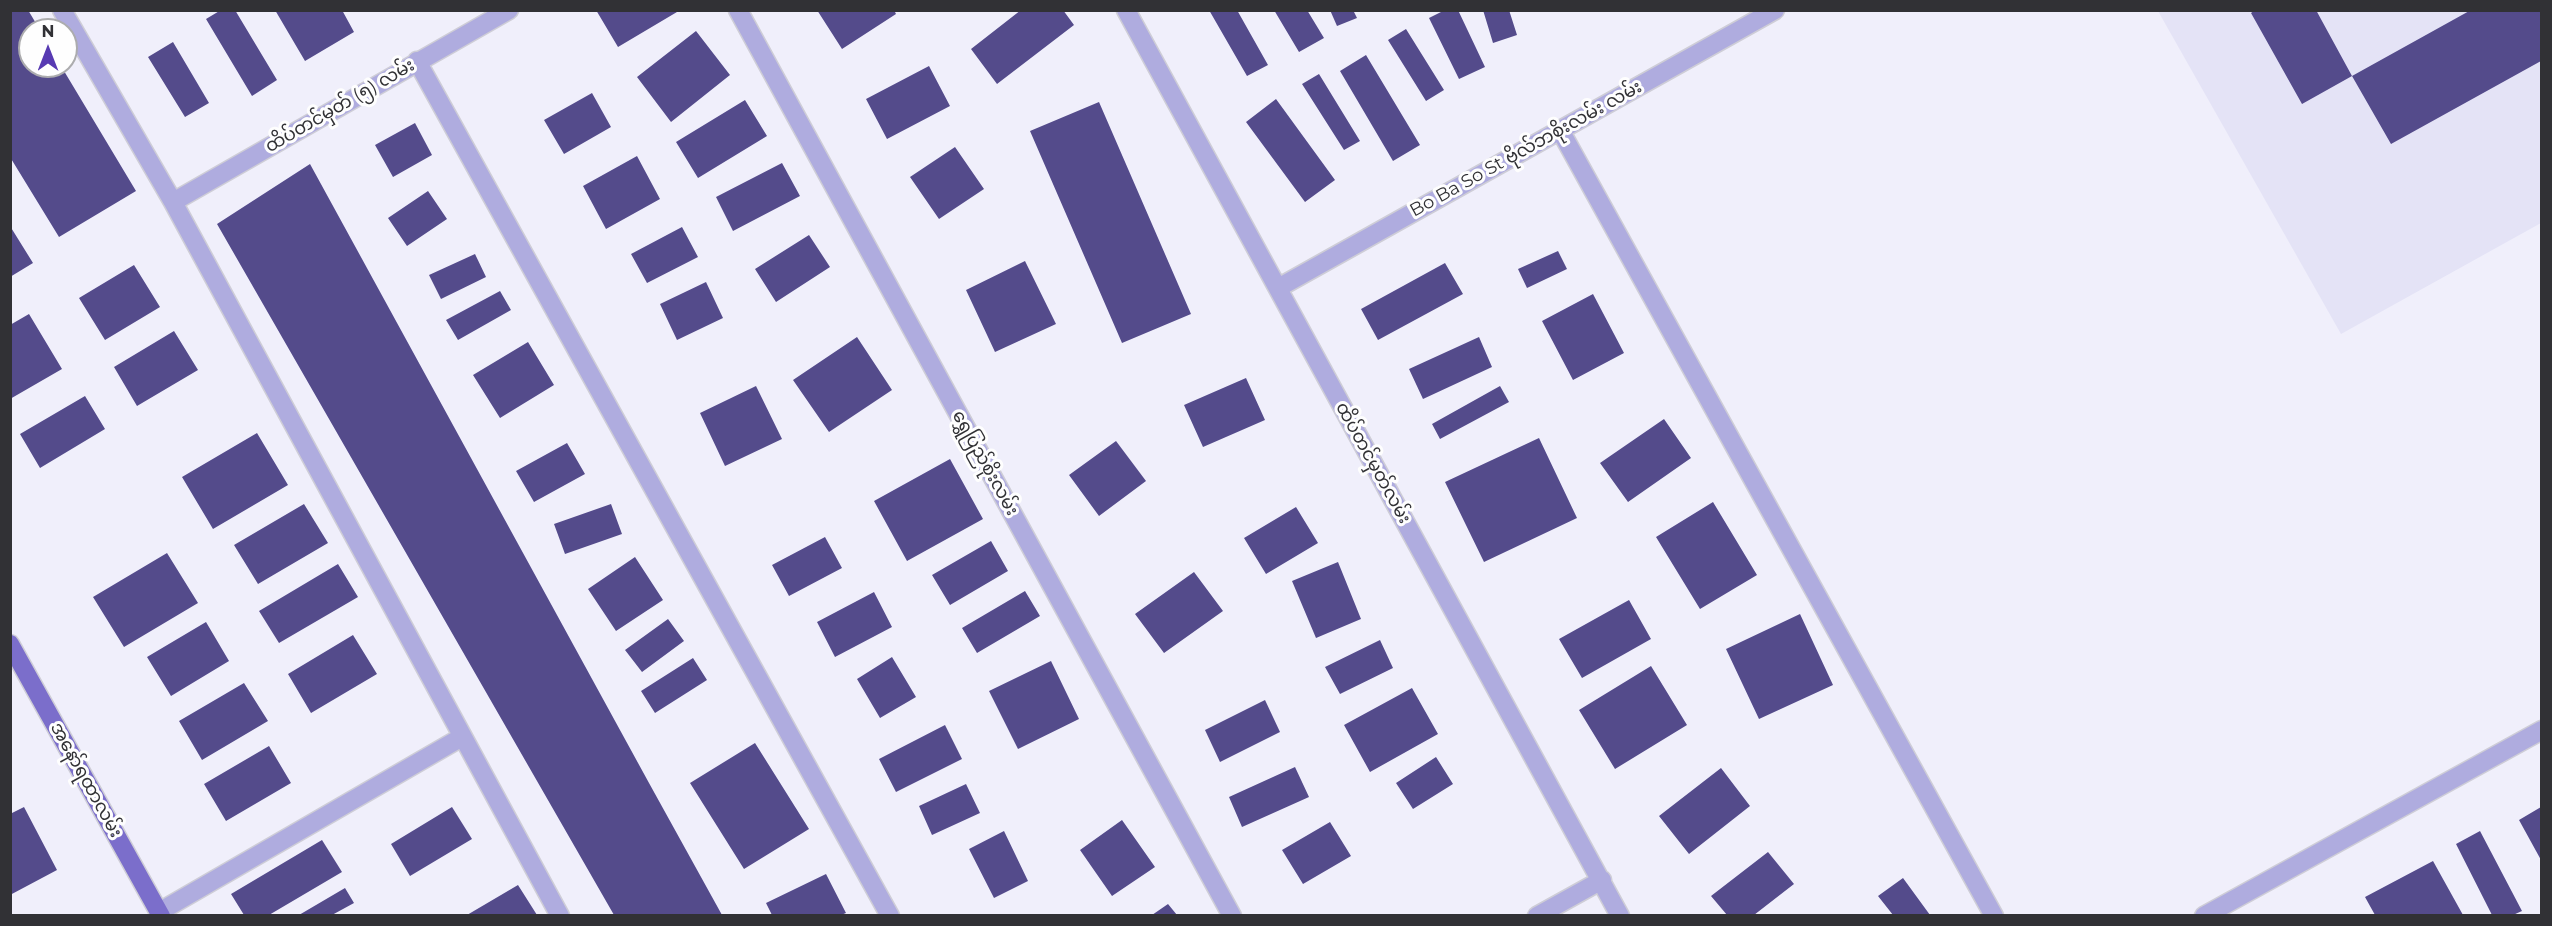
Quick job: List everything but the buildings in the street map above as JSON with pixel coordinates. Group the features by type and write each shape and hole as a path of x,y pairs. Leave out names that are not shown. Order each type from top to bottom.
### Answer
{"main road":[{"name":"အနော်ရထာလမ်း","path":"10,645 160,914"}],"street":[{"path":"62,10 172,202 560,915"},
{"name":"ထိပ်တင်မှတ် (၅) လမ်း","path":"172,202 508,10"},
{"name":"ရွှေပြည်စိုးလမ်း","path":"738,10 1232,915"},
{"name":"ထိပ်တင်မှတ်လမ်း","path":"1126,10 1620,915"},
{"name":"Bo Ba So St ဗိုလ်ဘစိုးလမ်း လမ်း","path":"1278,288 1775,10"},
{"path":"417,62 890,915"},
{"path":"1560,130 1994,915"},
{"path":"2204,915 2541,730"},
{"path":"160,914 462,737"},
{"path":"1537,915 1602,880"}],"shaded area":[{"path":"2158,11 2541,11 2541,223 2341,334"}]}
